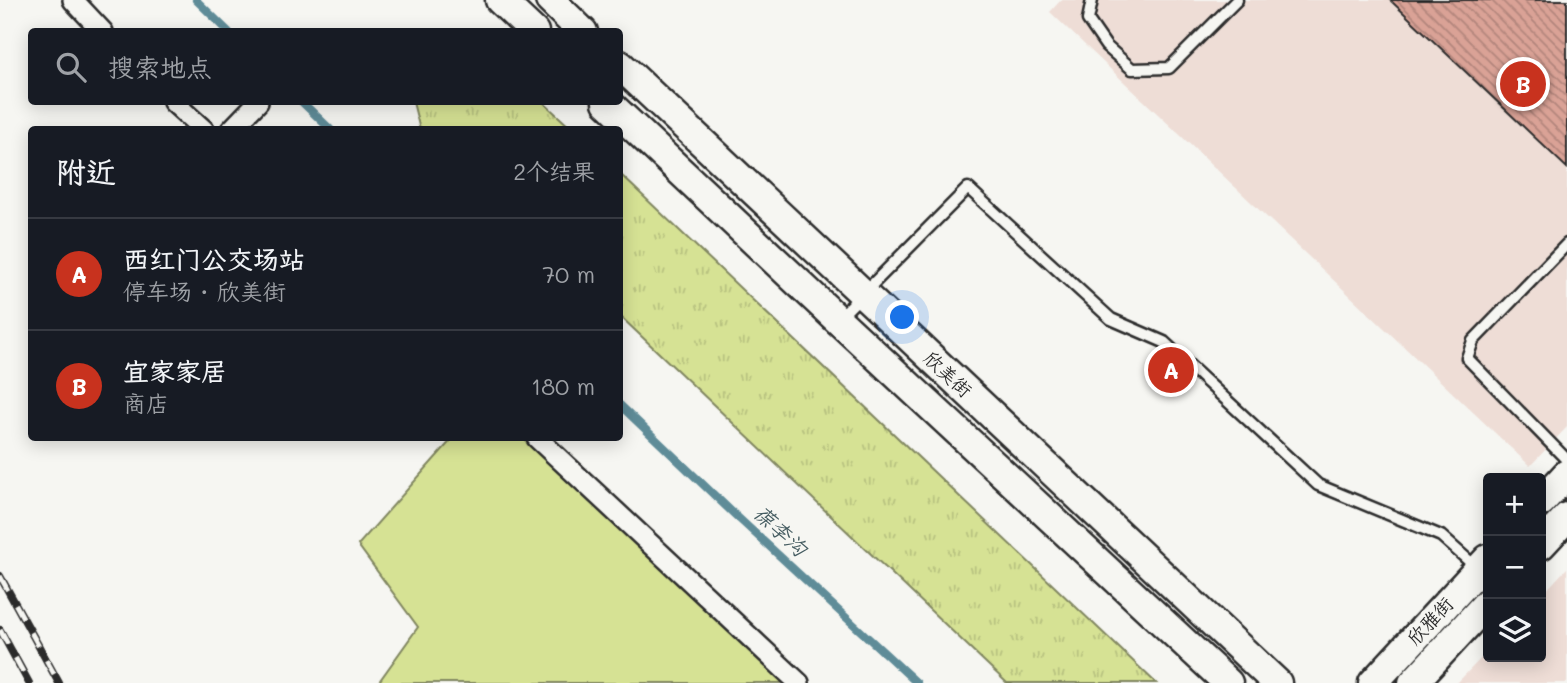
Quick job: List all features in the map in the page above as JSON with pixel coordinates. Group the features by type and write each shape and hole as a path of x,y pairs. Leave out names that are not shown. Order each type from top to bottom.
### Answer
{"street":[{"path":"73,0 99,28"},
{"path":"500,0 530,28"},
{"path":"550,0 579,28"},
{"name":"欣美街","path":"623,68 1277,683"},
{"path":"176,105 200,126"},
{"path":"235,126 255,105"},
{"name":"欣美街","path":"610,105 1228,683"},
{"path":"540,441 799,683"},
{"path":"1546,497 1567,474"},
{"path":"1546,540 1567,517"},
{"name":"欣雅街","path":"1373,683 1483,564"},
{"name":"欣雅街","path":"1413,683 1483,607"}],"lane":[{"path":"1092,0 1088,20 1106,46 1132,69 1169,68 1237,0"},
{"path":"838,320 968,188 1111,320 1164,342 1318,485 1441,536 1483,564"},
{"path":"1567,244 1473,341 1467,358 1567,460"}],"shaded area":[{"path":"1061,0 1567,0 1567,427 1530,466 1050,12"},
{"path":"1567,568 1567,683 1457,683 1483,656 1483,662 1546,662 1546,591"}],"green space":[{"path":"414,105 546,105 569,126 419,126"},
{"path":"623,177 1156,683 1007,683 623,319"},
{"path":"450,441 531,441 792,683 378,683 418,627 358,545"}],"building":[{"path":"1390,0 1567,0 1567,168"}],"waterway":[{"name":"葆李沟","path":"196,0 225,28"},
{"name":"葆李沟","path":"305,105 327,126"},
{"name":"葆李沟","path":"623,408 917,683"}],"railway":[{"path":"0,576 59,683"},
{"path":"0,630 29,683"}],"place":[{"name":"宜家家居","path":"1523,84"},
{"name":"西红门公交场站","path":"1171,370"}]}
